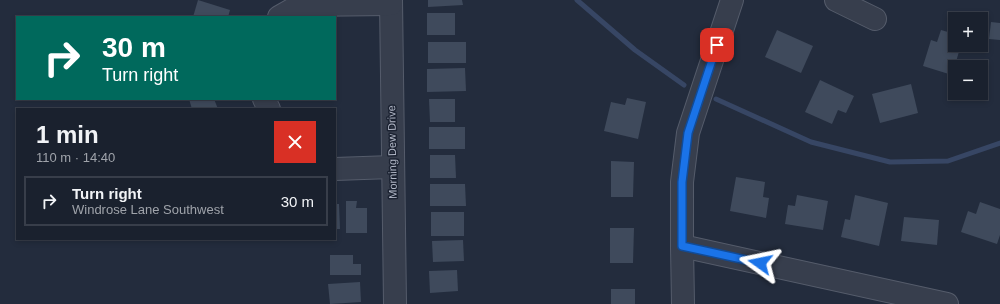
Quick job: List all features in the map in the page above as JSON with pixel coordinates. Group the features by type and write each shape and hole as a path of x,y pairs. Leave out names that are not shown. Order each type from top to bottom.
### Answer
{"street":[{"path":"683,304 682,182 688,133 732,0"},
{"path":"836,0 875,19"},
{"path":"281,16 300,5 391,2"},
{"name":"Morning Dew Drive","path":"391,2 395,304"},
{"path":"336,169 392,167"},
{"path":"682,246 947,304"}],"building":[{"path":"198,0 230,10 228,16 193,16"},
{"path":"428,0 462,0 463,5 428,7"},
{"path":"427,13 455,13 455,35 427,35"},
{"path":"991,22 1000,23 1000,40 989,39"},
{"path":"777,30 813,46 801,73 765,57"},
{"path":"941,30 948,32 948,52 959,52 956,60 948,60 948,74 923,66 931,40 937,42"},
{"path":"428,42 466,42 466,63 428,63"},
{"path":"465,68 466,91 427,92 427,69"},
{"path":"820,80 854,96 846,113 838,110 832,124 805,112"},
{"path":"911,84 918,113 880,123 872,94"},
{"path":"627,98 646,102 638,139 604,131 611,102 625,105"},
{"path":"429,99 455,99 455,122 430,122"},
{"path":"189,100 214,100 218,108 192,108"},
{"path":"429,127 465,127 465,149 429,149"},
{"path":"430,155 455,155 456,178 430,178"},
{"path":"611,161 634,162 633,197 611,197"},
{"path":"736,177 765,182 763,197 769,198 766,218 730,211"},
{"path":"430,184 465,184 466,206 430,206"},
{"path":"797,195 828,201 823,230 785,224 788,205 795,206"},
{"path":"855,195 888,203 879,246 841,237 845,219 850,220"},
{"path":"346,201 357,201 356,208 367,208 367,233 346,233"},
{"path":"980,202 1000,209 1000,235 997,244 961,232 968,211 976,214"},
{"path":"336,204 339,204 340,229 336,229"},
{"path":"431,212 464,212 464,236 431,236"},
{"path":"904,217 939,220 937,245 901,241"},
{"path":"610,228 634,228 633,263 610,263"},
{"path":"463,240 464,261 433,262 432,241"},
{"path":"330,255 353,255 353,264 361,264 361,275 330,275"},
{"path":"457,270 458,291 430,293 429,271"},
{"path":"360,282 361,302 330,304 328,284"},
{"path":"611,289 635,289 635,304 611,304"}],"waterway":[{"path":"577,0 635,50 684,85"},
{"path":"716,99 811,142 890,162 948,161 1000,143"}],"route":[{"path":"717,45 688,133 682,182 682,246 760,263"}]}
